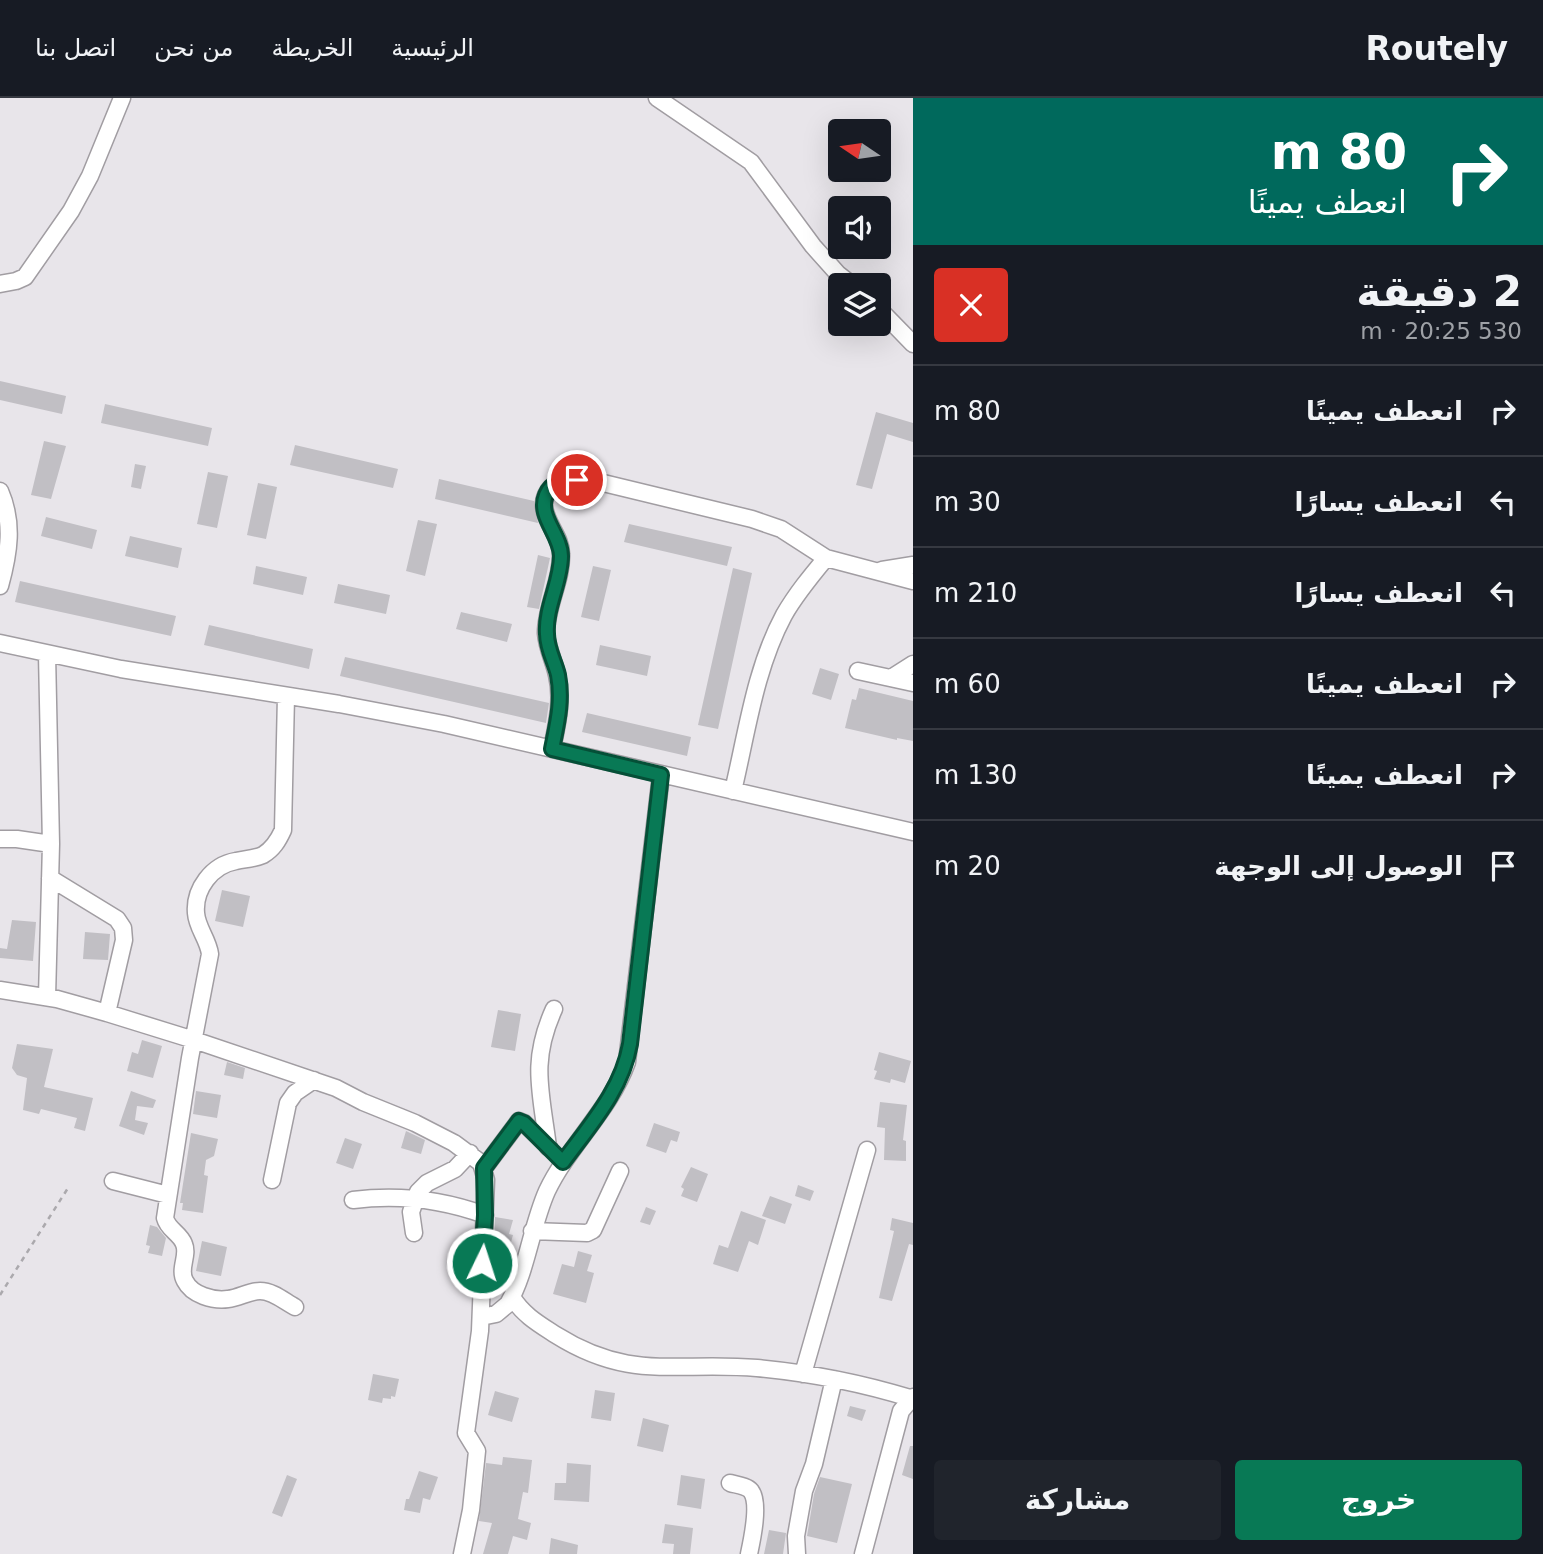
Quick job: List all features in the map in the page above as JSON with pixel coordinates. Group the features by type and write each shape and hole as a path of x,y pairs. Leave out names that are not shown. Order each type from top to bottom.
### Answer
{"street":[{"path":"0,284 16,282 25,277 71,211 90,176 122,98"},
{"path":"657,98 751,162 813,246 837,273"},
{"path":"891,321 913,344"},
{"path":"552,749 560,692 556,666 548,644 547,624 561,555 558,540 544,510 544,502 551,486 558,482 595,481 752,519 781,529 826,558 913,581"},
{"path":"0,491 8,515 9,539 0,586"},
{"path":"733,791 759,678 770,645 785,614 826,558"},
{"path":"873,572 913,565"},
{"path":"0,643 183,680 404,716 913,832"},
{"path":"47,654 51,844 47,997"},
{"path":"891,678 913,664"},
{"path":"858,671 913,683"},
{"path":"286,696 283,830 270,850 260,856 223,865 213,872 199,892 196,917 210,954 165,1218 169,1229 183,1240 185,1245 182,1276 190,1288 220,1300 252,1292 265,1292 295,1307"},
{"path":"481,1317 503,1310 512,1297 547,1191 563,1162 612,1094 627,1062 661,775"},
{"path":"0,839 51,844"},
{"path":"50,878 117,919 123,928 124,940 107,1013"},
{"path":"0,990 47,997 107,1013 314,1080 415,1123 477,1158 484,1168 485,1215 480,1287 481,1317 466,1433 476,1448 475,1466 471,1510 462,1554"},
{"path":"548,1147 538,1066 544,1032 554,1009"},
{"path":"272,1180 288,1103 295,1093 314,1080"},
{"path":"484,1168 519,1121 563,1162"},
{"path":"803,1374 867,1150"},
{"path":"414,1233 411,1212 415,1198 427,1183 450,1173 470,1153"},
{"path":"532,1231 587,1233 593,1230 620,1171"},
{"path":"113,1181 168,1195"},
{"path":"353,1200 415,1198 444,1202 485,1215"},
{"path":"512,1297 522,1312 552,1332 588,1353 614,1362 655,1368 729,1367 803,1374 913,1398 901,1411 863,1554"},
{"path":"797,1554 796,1535 804,1491 814,1464 834,1379"},
{"path":"730,1483 749,1488 753,1494 755,1514 750,1554"}],"path":[{"path":"0,1295 68,1188"}],"building":[{"path":"0,381 66,396 62,414 0,400"},
{"path":"105,404 212,428 208,446 101,423"},
{"path":"876,412 913,423 913,442 887,434 872,489 856,485"},
{"path":"44,441 66,446 51,499 31,495"},
{"path":"295,445 398,469 393,488 290,465"},
{"path":"135,464 146,466 141,489 131,487"},
{"path":"208,472 228,476 217,528 197,524"},
{"path":"439,479 534,501 538,523 435,499"},
{"path":"258,483 277,487 266,539 247,535"},
{"path":"46,517 97,530 92,549 41,536"},
{"path":"418,520 437,524 425,576 406,571"},
{"path":"629,524 732,547 727,566 624,542"},
{"path":"130,536 182,548 178,568 125,556"},
{"path":"538,555 550,558 539,609 527,607"},
{"path":"256,566 307,577 303,595 253,584"},
{"path":"593,566 611,570 599,621 581,617"},
{"path":"733,568 752,573 718,729 698,725"},
{"path":"20,581 176,616 171,636 15,602"},
{"path":"338,584 390,595 386,614 334,603"},
{"path":"461,612 512,624 507,642 456,629"},
{"path":"209,625 313,649 309,669 204,645"},
{"path":"600,645 651,656 647,676 596,665"},
{"path":"345,657 549,703 546,723 340,676"},
{"path":"820,668 839,674 831,700 812,694"},
{"path":"859,688 913,701 913,741 845,728 852,699 856,700"},
{"path":"587,713 691,737 687,756 582,732"},
{"path":"222,890 250,896 243,927 215,921"},
{"path":"12,920 36,922 33,961 0,958 0,948 7,949"},
{"path":"85,932 110,934 108,960 83,959"},
{"path":"498,1010 521,1014 515,1051 491,1047"},
{"path":"142,1040 162,1046 153,1078 127,1071 132,1052 138,1054"},
{"path":"17,1044 53,1049 44,1087 93,1098 85,1131 74,1128 77,1118 41,1109 39,1114 23,1110 27,1078 17,1075 12,1068"},
{"path":"879,1052 911,1061 905,1083 891,1079 890,1083 874,1079"},
{"path":"227,1062 245,1068 243,1079 224,1075"},
{"path":"131,1091 156,1100 153,1108 137,1106 135,1120 148,1123 144,1135 119,1126"},
{"path":"196,1091 221,1095 217,1118 193,1114"},
{"path":"880,1102 907,1105 903,1140 906,1141 906,1161 884,1160 885,1128 877,1127"},
{"path":"654,1123 680,1132 677,1142 671,1140 666,1153 646,1146"},
{"path":"406,1131 425,1140 421,1154 401,1148"},
{"path":"191,1133 218,1139 214,1156 206,1160 204,1175 208,1176 203,1213 182,1210 183,1203 180,1203"},
{"path":"345,1138 362,1144 353,1169 336,1163"},
{"path":"691,1167 708,1174 697,1202 681,1196 684,1189 681,1187"},
{"path":"798,1185 814,1191 810,1201 795,1196"},
{"path":"770,1196 792,1204 785,1224 762,1216"},
{"path":"646,1207 656,1211 650,1225 640,1222"},
{"path":"741,1211 766,1220 758,1245 749,1241 738,1272 713,1264 719,1245 728,1248"},
{"path":"495,1217 513,1220 509,1234 513,1235 507,1257 494,1253"},
{"path":"892,1218 913,1223 913,1245 909,1244 892,1301 879,1298 894,1231 890,1230"},
{"path":"150,1225 157,1227 166,1238 162,1256 148,1253 150,1246 146,1245"},
{"path":"202,1241 227,1247 221,1276 196,1271"},
{"path":"578,1251 592,1255 587,1271 594,1273 586,1303 553,1294 562,1264 574,1267"},
{"path":"373,1374 399,1379 395,1397 383,1398 382,1403 368,1400"},
{"path":"595,1390 615,1393 611,1421 591,1418"},
{"path":"495,1391 519,1398 512,1422 488,1415"},
{"path":"850,1406 866,1410 862,1421 847,1416"},
{"path":"643,1418 669,1425 663,1452 637,1446"},
{"path":"910,1446 913,1446 913,1479 902,1475"},
{"path":"503,1457 532,1460 528,1493 523,1492 518,1519 531,1523 527,1540 513,1536 508,1554 483,1554 492,1523 479,1521 486,1463 502,1465"},
{"path":"567,1463 591,1465 589,1502 554,1500 555,1483 566,1483"},
{"path":"419,1471 438,1477 430,1500 423,1498 420,1513 404,1510"},
{"path":"287,1475 297,1479 282,1517 272,1513"},
{"path":"681,1475 705,1479 701,1509 677,1505"},
{"path":"820,1477 852,1484 837,1543 807,1536 814,1494"},
{"path":"665,1524 693,1528 690,1554 673,1554 674,1544 662,1543"},
{"path":"769,1530 786,1533 783,1554 764,1554"},
{"path":"551,1538 578,1545 577,1554 549,1554"}],"route":[{"path":"482,1263 486,1180 484,1168 519,1121 563,1162 612,1094 627,1062 630,1044 661,775 552,749 560,692 556,666 548,644 547,624 561,555 558,540 544,510 544,502 551,486 558,482 577,480"}]}
